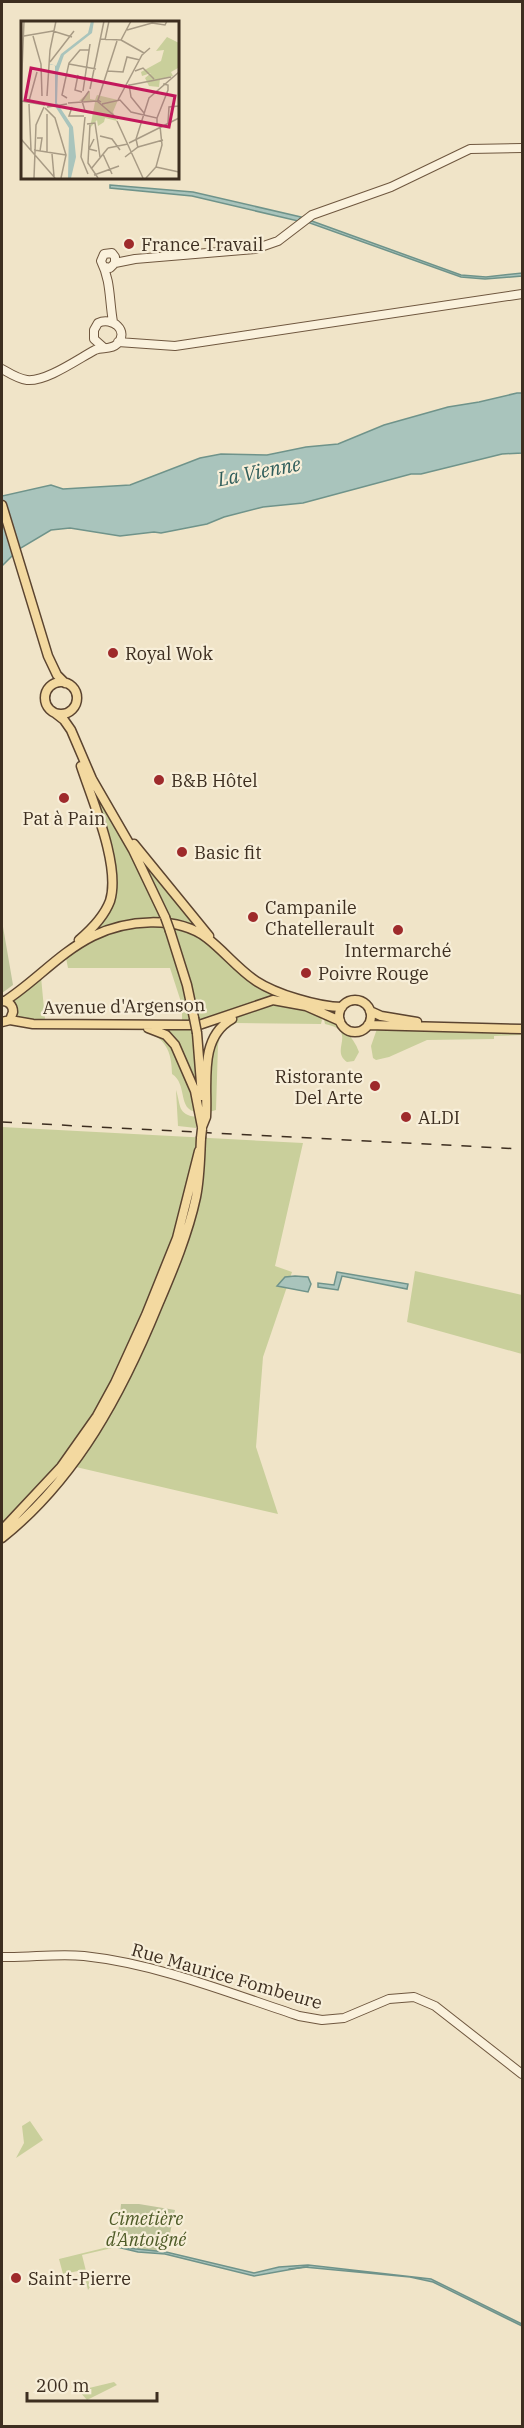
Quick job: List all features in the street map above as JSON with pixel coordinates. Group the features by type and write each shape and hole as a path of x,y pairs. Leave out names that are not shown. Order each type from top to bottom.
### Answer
{"main road":[{"path":"2,505 48,656 57,675 76,694 76,702 71,710 71,730"},
{"path":"2,1538 29,1515 75,1461 100,1426 126,1378 186,1233 199,1180 202,1131 197,1033 187,985 170,931 133,850 111,813 71,730 64,720 49,709 45,701 49,688 48,656"},
{"path":"49,688 65,683"},
{"path":"55,713 62,714 71,710"},
{"path":"63,955 101,917 112,890 110,857 80,761 81,754"},
{"path":"111,813 185,908 240,969"},
{"name":"Avenue d'Argenson","path":"3,1001 63,955 91,937 136,923 159,923 183,927 202,935 240,969 273,990 330,1006 342,1007"},
{"name":"Avenue d'Argenson","path":"6,1021 33,1024 204,1024 273,1000 287,1001 340,1021"},
{"path":"370,1011 368,1025 362,1031 351,1032 344,1028 340,1021 342,1007 348,1002 358,1000 366,1004 370,1011 381,1016 417,1022 522,1024"},
{"path":"3,1001 13,1009 6,1021"},
{"path":"202,1131 206,1117 211,1041 220,1027 247,1008"},
{"path":"127,1024 157,1030 172,1040 195,1091 202,1131"},
{"path":"368,1025 522,1029"},
{"path":"2,1530 61,1467 97,1416 111,1391 146,1315 177,1238 188,1199 196,1157 201,1148"}],"street":[{"path":"148,344 121,331 113,322 109,283 112,263 255,249 278,241 315,214 391,187 470,149 522,148"},
{"path":"118,342 175,346 522,294"},
{"path":"77,360 94,339 94,330 102,321 110,298"},
{"path":"102,321 113,322"},
{"path":"2,369 21,379 35,380 103,347 113,347 118,342 121,331"},
{"path":"94,339 103,347"},
{"name":"Rue Maurice Fombeure","path":"2,1957 72,1955 121,1962 159,1970 299,2016 322,2020 352,2016 389,1999 414,1997 435,2006 522,2074"}],"green space":[{"path":"92,786 130,853 163,922 90,936 113,896"},
{"path":"152,872 202,930 172,924 148,874"},
{"path":"2,921 13,985 2,993"},
{"path":"164,925 166,928 181,972 191,1020 182,1020 182,1005 170,968 68,968 66,958 41,977 45,1019 18,1017 13,1000 64,957 92,939 108,933 123,928"},
{"path":"174,927 194,933 283,997 262,999 200,1022 190,978"},
{"path":"275,1004 286,1004 318,1013 322,1020 321,1024 236,1023 221,1033 218,1045 216,1110 209,1112 212,1055 215,1041 222,1029 234,1019"},
{"path":"323,1015 340,1026 353,1040 359,1052 354,1061 347,1062 342,1057 340,1031 325,1024"},
{"path":"378,1026 522,1031 522,1035 494,1036 494,1039 427,1040 389,1057 376,1060 373,1058 371,1046"},
{"path":"193,1028 199,1103 192,1080 160,1029"},
{"path":"155,1031 168,1038 193,1088 197,1112 187,1107 180,1084 172,1074 171,1059 166,1046 156,1037 142,1032"},
{"path":"176,1090 183,1112 197,1117 196,1128 178,1126"},
{"path":"2,1127 303,1143 275,1266 292,1272 263,1357 256,1447 278,1514 76,1467 35,1494 2,1525"},
{"path":"415,1271 522,1295 522,1354 407,1322"},
{"path":"30,2121 43,2140 16,2158 24,2143 22,2126"},
{"name":"Cimetière d'Antoigné","path":"121,2204 139,2204 175,2210 166,2252 117,2247"},
{"path":"112,2246 112,2248 82,2255 90,2287 88,2290 83,2270 63,2274 59,2259"},
{"path":"114,2382 117,2385 87,2400 80,2392 85,2389"}],"water":[{"path":"110,185 193,192 301,217 298,221 192,196 110,188"},
{"path":"309,220 461,275 486,277 522,273 522,276 485,279 461,277 307,222"},
{"name":"La Vienne","path":"522,393 522,453 502,454 421,474 411,474 303,503 263,507 207,524 161,533 120,536 70,528 51,530 19,549 2,566 2,496 51,485 63,489 130,485 200,458 221,454 267,455 306,447 338,444 384,425 448,407"},
{"path":"337,1272 408,1284 407,1289 342,1276 338,1290 318,1287 318,1283 334,1285"},
{"path":"285,1277 308,1277 311,1284 308,1292 277,1286"},
{"path":"117,2247 166,2252 254,2273 279,2267 308,2265 431,2279 522,2326 433,2282 410,2277 304,2267 254,2276 165,2254 138,2252"}],"waterway":[{"path":"289,2269 308,2267"}],"railway":[{"path":"2,1122 522,1149"}],"place":[{"name":"France Travail","path":"129,244"},
{"name":"Royal Wok","path":"113,653"},
{"name":"B&B Hôtel","path":"159,780"},
{"name":"Pat à Pain","path":"64,798"},
{"name":"Basic fit","path":"182,852"},
{"name":"Campanile Chatellerault","path":"253,917"},
{"name":"Intermarché","path":"398,930"},
{"name":"Poivre Rouge","path":"306,973"},
{"name":"Ristorante Del Arte","path":"375,1086"},
{"name":"ALDI","path":"406,1117"},
{"name":"Saint-Pierre","path":"16,2278"}]}
